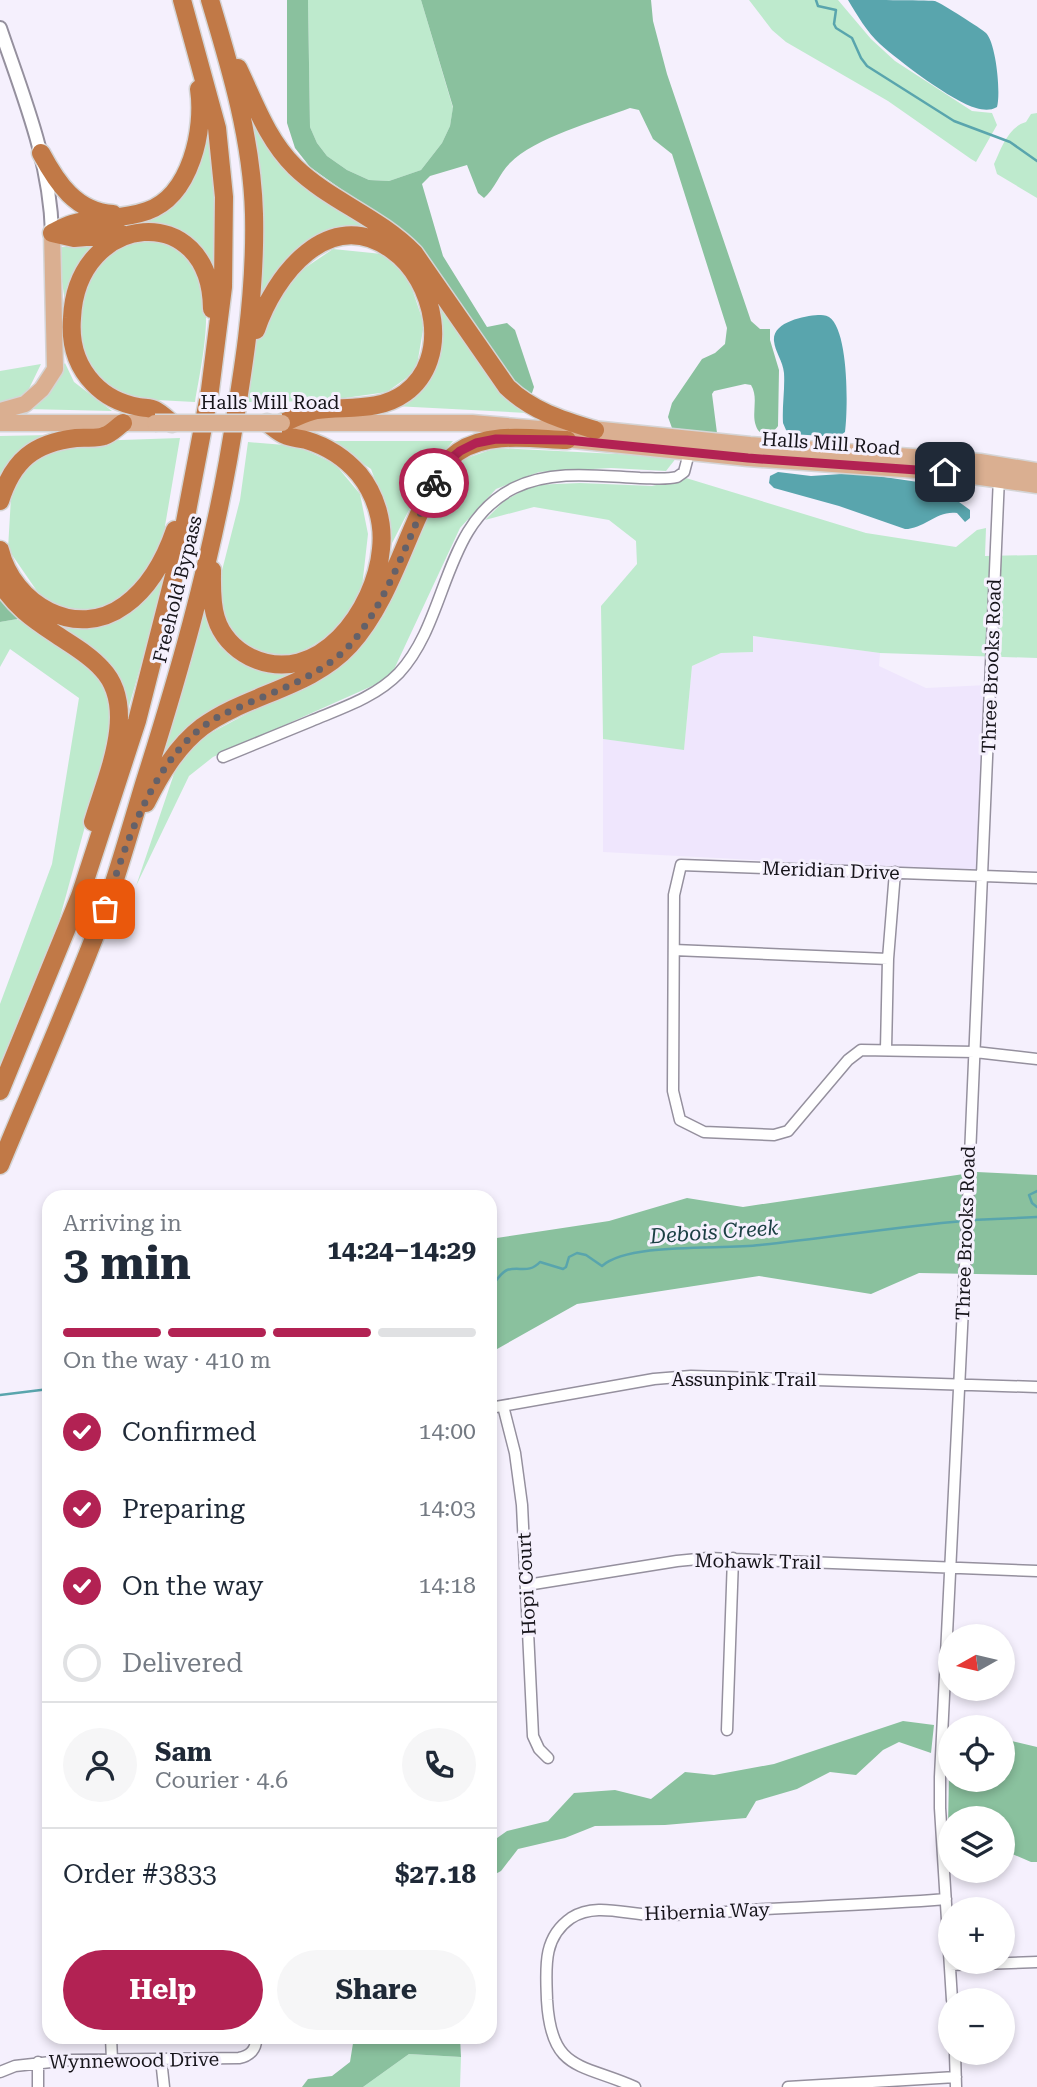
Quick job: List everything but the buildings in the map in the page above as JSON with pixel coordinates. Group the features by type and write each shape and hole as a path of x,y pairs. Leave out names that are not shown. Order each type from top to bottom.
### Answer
{"highway":[{"name":"Freehold Bypass","path":"0,1091 80,896 134,732 158,644 193,485 210,390 223,287 224,197 217,128 182,0"},
{"name":"Freehold Bypass","path":"0,1165 92,944 127,841 212,546 246,360 254,246 249,162 239,101 210,0"},
{"path":"210,0 264,124 287,159 304,176 383,227 414,253 495,370 519,398 552,416 595,430"},
{"path":"52,233 73,223 131,216 151,210 169,195 183,178 193,158 199,131 201,100 192,30"},
{"path":"41,153 62,188 80,205 106,214 131,216"},
{"path":"52,233 74,238 143,232 166,235 178,240 195,254 207,271 212,298 210,390"},
{"path":"143,232 113,240 90,262 75,295 72,336 82,368 101,390 121,402 161,419"},
{"path":"246,360 262,311 281,278 304,254 322,243 343,237 375,241 398,255 420,282 430,310 433,335 429,361 418,380 403,394 382,403 352,409 316,410 277,426"},
{"path":"0,501 10,476 34,450 56,441 104,436 123,424"},
{"path":"212,546 212,599 217,621 228,640 238,650 253,658 278,664 306,659 335,642 357,618 372,588 380,561 382,530 375,503 363,480 346,461 319,444 277,426"},
{"path":"127,841 174,755 191,736 218,718 328,664 363,630 378,605 436,478 453,456 476,443 496,439 567,440"},
{"path":"0,550 6,568 20,589 46,611 75,619 107,615 135,598 152,578 170,544 193,485"},
{"path":"0,582 9,596 29,615 95,661 114,687 120,709 117,738 47,979"}],"main road":[{"path":"0,411 25,404 42,389 55,369 52,233"},
{"name":"Halls Mill Road","path":"0,423 123,424 161,419 277,426 472,424 540,429 553,425 745,444 943,458 999,471 1037,485"},
{"name":"Halls Mill Road","path":"540,429 552,437 567,440 689,453 890,467 1037,471"},
{"path":"890,467 898,463 939,463 943,458"}],"street":[{"path":"0,28 41,153 50,194 52,233"},
{"path":"223,757 350,705 377,691 392,679 406,664 419,642 466,533 481,513 500,496 527,482 558,475 677,477 684,472 689,453"},
{"name":"Three Brooks Road","path":"946,1897 940,1777 975,1052 999,471"},
{"name":"Meridian Drive","path":"674,950 674,895 681,865 1037,878"},
{"path":"886,1049 888,959 895,872"},
{"path":"888,959 674,950 673,1091 680,1120 704,1132 774,1135 788,1131 848,1060 861,1050 975,1052 1037,1059"},
{"name":"Assunpink Trail","path":"497,1407 691,1376 1037,1387"},
{"name":"Hopi Court","path":"503,1406 519,1478 527,1585 533,1736 539,1749 548,1758"},
{"path":"727,1730 733,1558"},
{"name":"Mohawk Trail","path":"527,1585 677,1561 733,1558 1037,1571"},
{"name":"Hibernia Way","path":"635,2087 573,2064 553,2037 549,2021 546,1956 552,1939 571,1918 584,1912 603,1910 656,1915 938,1899"},
{"path":"1015,1963 1037,1962"},
{"path":"111,2044 112,2060"},
{"name":"Wynnewood Drive","path":"0,2072 38,2062 242,2058 253,2051 254,2044"},
{"path":"161,2059 164,2087"},
{"path":"38,2062 38,2087"},
{"path":"788,2087 956,2082"}],"shaded area":[{"path":"752,636 880,653 879,666 926,688 987,685 978,872 603,852 603,739 684,749 692,666 721,653 753,652"}],"green space":[{"path":"287,0 308,0 310,127 317,143 327,156 347,170 369,180 389,181 421,170 442,143 450,126 453,107 421,0 651,0 653,21 667,74 751,321 760,329 770,329 770,340 779,370 778,426 766,434 758,430 753,390 751,385 745,384 714,391 712,394 717,433 672,428 668,417 672,403 702,359 725,344 727,328 672,154 653,139 639,110 630,108 566,131 534,146 510,163 484,198 478,193 467,165 430,176 422,184 443,256 487,327 507,323 515,330 534,387 532,393 524,393 514,387 376,214 310,167 295,148 287,123"},
{"path":"308,0 421,0 453,108 450,126 442,143 421,170 389,181 369,180 347,170 327,156 317,143 310,127"},
{"path":"749,0 838,0 871,39 895,61 972,111 992,113 997,125 976,162 888,101 786,42 772,30"},
{"path":"1037,113 1037,198 997,174 994,164 1002,145 1014,129 1026,122 1031,114"},
{"path":"208,118 218,209 216,273 192,240 143,221 164,210 195,174"},
{"path":"252,119 297,181 376,233 328,229 296,250 262,291 262,222"},
{"path":"137,238 173,247 189,258 199,275 205,295 206,317 195,402 137,399 117,392 94,376 78,339 86,281 104,252"},
{"path":"57,247 90,247 65,302"},
{"path":"333,249 382,254 408,277 424,324 416,371 387,392 324,401 248,402 257,338 290,278"},
{"path":"431,287 527,413 394,406 439,358"},
{"path":"65,363 74,382 112,411 26,409"},
{"path":"41,364 24,399 0,405 0,371"},
{"path":"51,435 10,460 0,476 0,436"},
{"path":"180,438 165,526 169,532 139,584 107,609 88,615 39,603 39,594 8,549 12,480 62,442"},
{"path":"328,441 453,441 430,469 389,549 384,504 371,469"},
{"path":"248,442 297,446 335,464 360,494 368,534 362,587 338,630 293,657 256,654 234,641 221,615 216,594 240,500"},
{"path":"496,448 677,457 666,471 611,468 539,472 496,489 460,528 390,678 213,757 189,776 136,886 178,762 205,736 339,665 384,615 427,508 458,461"},
{"path":"686,478 866,533 956,547 977,530 986,528 985,556 1037,555 1037,658 880,653 753,636 753,652 721,653 692,666 684,750 603,739 601,606 637,564 636,541 609,520 534,507 485,520 504,501 533,485 580,483 652,486"},
{"path":"168,572 127,713 109,662 54,625 104,624 142,598"},
{"path":"0,592 23,618 0,622"},
{"path":"203,600 220,647 262,670 294,675 193,725 165,751"},
{"path":"17,619 87,662 110,693 114,721 59,921 0,1065 0,1004 52,864 79,698 10,649 0,667 0,622"},
{"path":"977,1172 1037,1175 1037,1275 919,1273 871,1294 759,1276 577,1304 497,1349 497,1238 609,1221 687,1198 743,1207"},
{"path":"903,1721 934,1725 931,1753 899,1742 883,1750 856,1775 830,1772 797,1789 756,1801 746,1818 665,1825 595,1826 565,1838 518,1849 497,1873 497,1838 507,1831 548,1821 574,1793 615,1790 651,1799 685,1772 714,1775 774,1764"},
{"path":"1015,1742 1037,1747 1037,1862 1015,1855 1015,1806 948,1806 949,1792 1015,1792"},
{"path":"353,2044 460,2044 461,2057 409,2054 363,2087 302,2087 308,2079 332,2076 350,2062"},
{"path":"409,2054 461,2057 460,2087 363,2087"}],"water":[{"path":"848,0 935,1 986,33 990,38 997,68 997,107 984,110 976,108 926,80 875,39"},
{"path":"818,315 829,317 836,325 844,353 846,421 845,432 838,437 792,434 786,430 783,423 784,373 774,341 775,334 790,321"},
{"path":"778,472 811,476 857,473 918,482 955,499 970,510 970,518 965,522 957,513 943,514 905,529 839,506 774,488 769,483 770,476"}],"waterway":[{"path":"816,0 818,6 836,10 836,28 852,38 867,66 954,121 1010,142 1037,161"},
{"name":"Debois Creek","path":"1037,1191 1029,1195 1037,1207"},
{"name":"Debois Creek","path":"972,1220 1037,1217"},
{"name":"Debois Creek","path":"497,1280 507,1270 528,1269 540,1262 563,1269 569,1257 577,1253 586,1255 602,1266 615,1258 654,1250 760,1245 963,1221"},
{"name":"Debois Creek","path":"0,1395 42,1390"}],"way so far":[{"path":"105,909 127,841 174,755 204,726 309,675 347,648 363,630 378,605 434,483"}],"route":[{"path":"434,483 447,462 460,451 476,443 496,439 567,440 795,462 945,472"}]}
